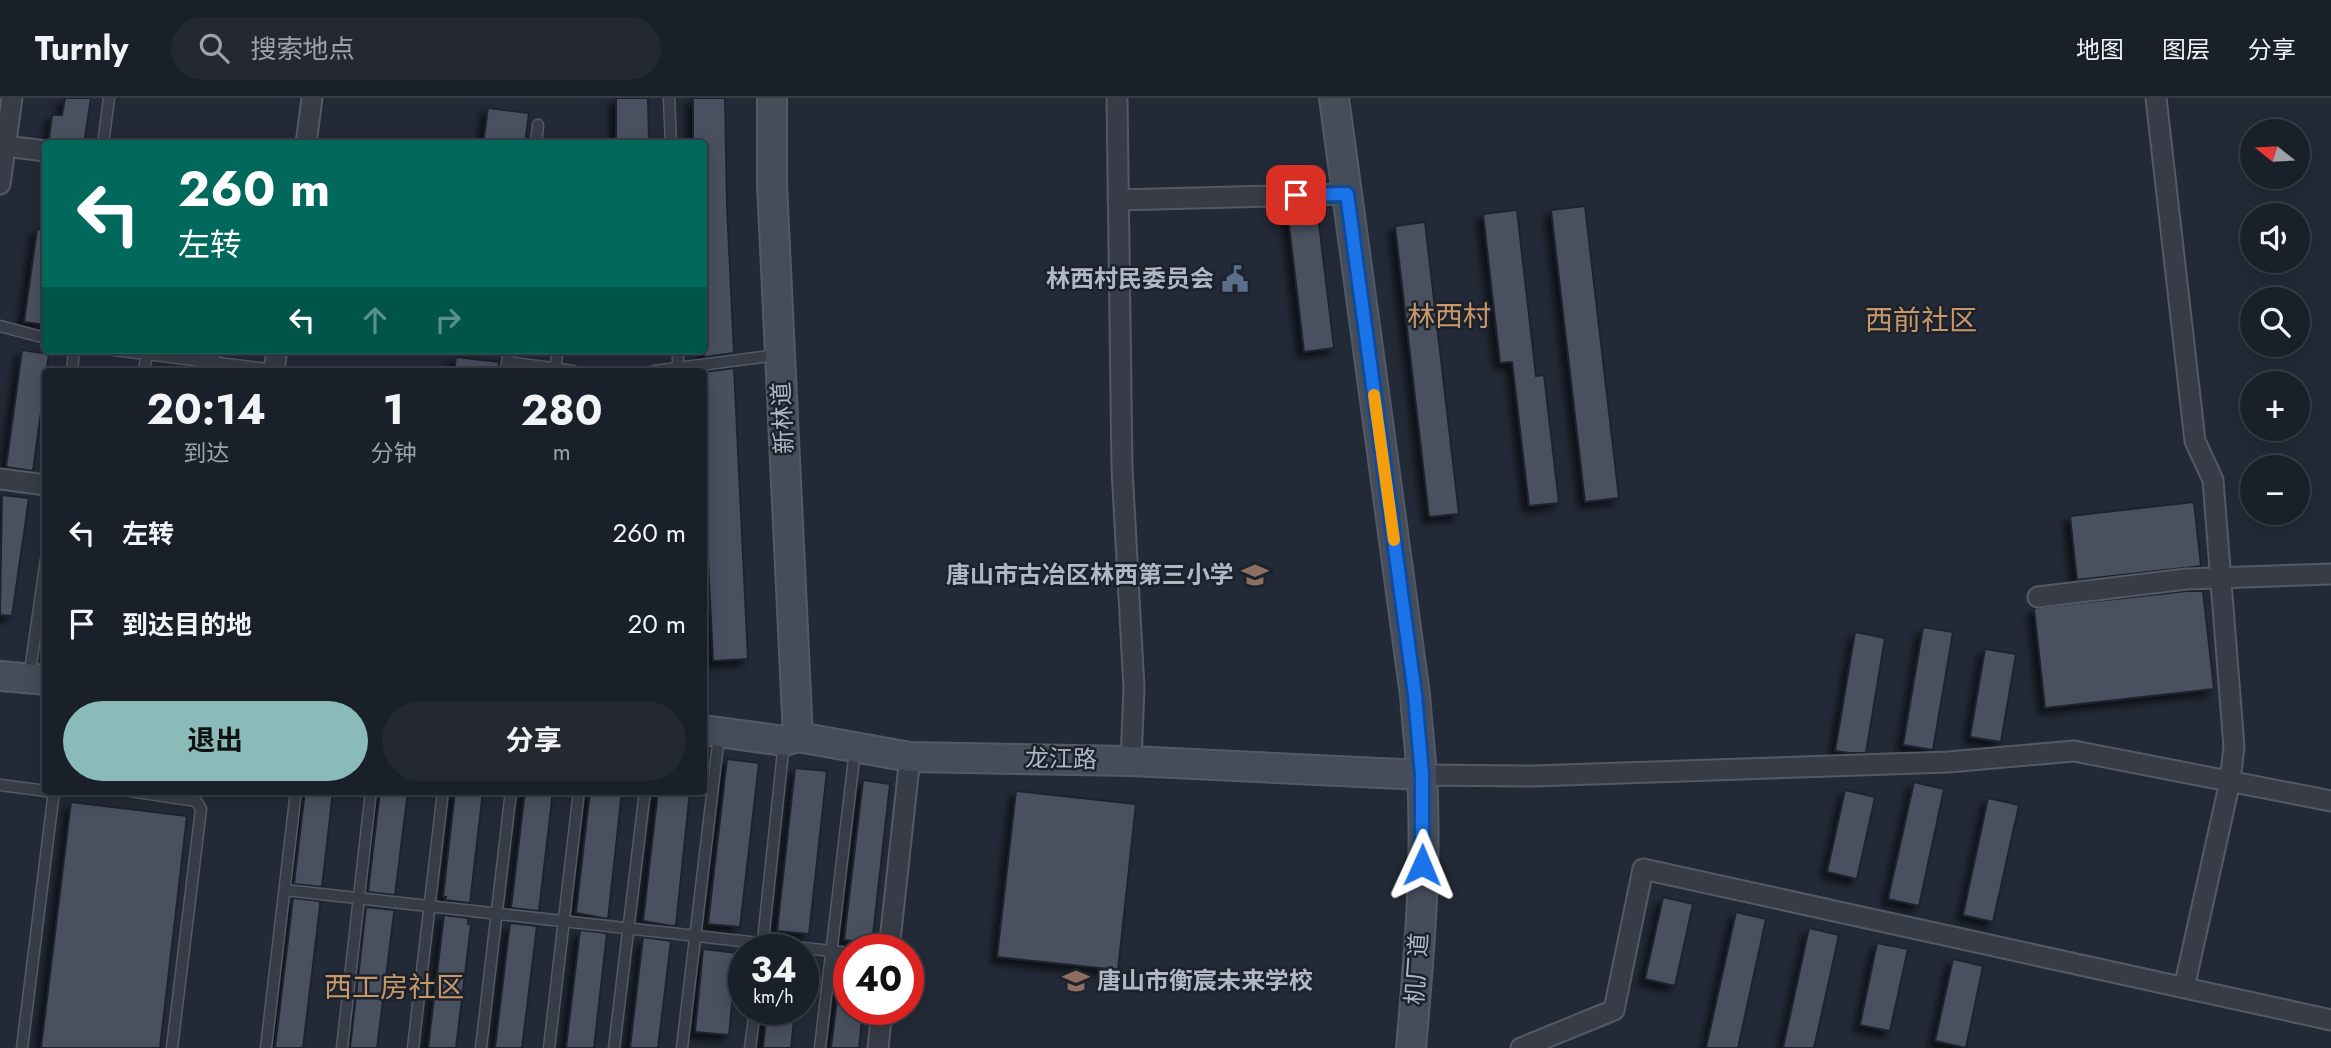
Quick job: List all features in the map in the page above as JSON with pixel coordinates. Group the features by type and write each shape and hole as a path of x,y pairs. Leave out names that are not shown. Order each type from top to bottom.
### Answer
{"street":[{"path":"0,184 12,98"},
{"path":"307,140 312,98"},
{"name":"新林道","path":"772,98 772,184 780,355 791,739"},
{"path":"1117,98 1122,469 1134,688 1131,761"},
{"name":"机厂道","path":"1334,98 1415,695 1422,775 1420,943 1411,1048"},
{"path":"2156,98 2195,441 2213,480 2234,747 2230,781 2184,988"},
{"path":"5,146 42,151"},
{"path":"1118,200 1347,194"},
{"path":"0,479 42,484"},
{"path":"2038,597 2186,579 2331,574"},
{"path":"0,676 37,679"},
{"name":"龙江路","path":"711,731 855,747 910,757 1131,761 1422,775"},
{"path":"1422,775 1534,776 1948,762 2074,751 2331,800"},
{"path":"891,934 910,757"},
{"path":"1521,1048 1614,1010 1643,869 2331,1020"},
{"path":"878,1048 880,1025"}],"lane":[{"path":"104,140 109,98"},
{"path":"669,98 671,140"},
{"path":"536,140 538,125"},
{"path":"0,326 42,337"},
{"path":"156,354 212,367"},
{"path":"507,367 555,368 557,354"},
{"path":"685,368 780,355"},
{"path":"37,679 42,612"},
{"path":"707,782 711,731"},
{"path":"764,934 791,739"},
{"path":"820,1048 855,747"},
{"path":"0,785 42,790"},
{"path":"22,1048 52,795"},
{"path":"156,795 196,801 201,809 172,1048"},
{"path":"266,1048 296,795"},
{"path":"342,1048 371,795"},
{"path":"413,1048 443,795"},
{"path":"481,1048 510,795"},
{"path":"549,1048 579,795"},
{"path":"614,1048 645,795"},
{"path":"682,1048 695,936 706,795"},
{"path":"285,890 728,941"},
{"path":"819,950 831,951"},
{"path":"750,1048 753,1025"}],"building":[{"path":"65,98 91,98 85,140 49,139 52,115 62,115"},
{"path":"616,98 648,98 649,140 616,140"},
{"path":"693,98 725,98 734,353 704,357 704,354 707,354 707,140 693,140"},
{"path":"488,108 529,113 526,140 484,140"},
{"path":"1585,206 1619,498 1585,502 1551,210"},
{"path":"1317,207 1334,348 1304,352 1287,208"},
{"path":"1517,210 1536,376 1544,375 1559,503 1529,506 1512,362 1500,363 1483,214"},
{"path":"1425,222 1459,514 1429,517 1395,226"},
{"path":"37,229 42,230 42,324 24,322"},
{"path":"22,350 49,354 47,368 42,368 42,405 33,471 6,467"},
{"path":"456,357 499,362 498,368 454,368"},
{"path":"734,368 748,659 713,661 707,560 707,372"},
{"path":"2,495 29,498 12,616 0,615"},
{"path":"2194,502 2201,566 2077,580 2070,516"},
{"path":"2203,591 2214,689 2045,708 2034,608"},
{"path":"1923,627 1953,632 1933,750 1903,745"},
{"path":"1855,632 1885,638 1866,753 1835,751"},
{"path":"1985,649 2016,654 2001,742 1970,737"},
{"path":"727,759 759,763 740,927 708,924"},
{"path":"795,768 827,771 809,934 777,931"},
{"path":"863,780 890,784 873,934 845,934"},
{"path":"1914,782 1944,789 1919,906 1888,899"},
{"path":"1845,790 1875,797 1857,879 1827,872"},
{"path":"1016,791 1136,804 1118,970 997,957"},
{"path":"305,795 333,795 322,887 294,884"},
{"path":"380,795 408,795 395,895 368,892"},
{"path":"455,795 483,795 470,903 445,900 446,897 443,897"},
{"path":"525,795 553,795 539,911 511,908"},
{"path":"590,795 622,795 608,919 576,913"},
{"path":"658,795 690,795 676,925 643,921"},
{"path":"1988,798 2019,805 1993,922 1963,915"},
{"path":"71,802 187,816 160,1048 41,1048"},
{"path":"1663,897 1693,904 1675,986 1645,979"},
{"path":"293,898 320,901 303,1048 275,1048"},
{"path":"366,907 394,910 394,913 377,1048 350,1048"},
{"path":"1736,912 1766,919 1738,1048 1706,1048"},
{"path":"444,915 468,918 468,924 471,925 456,1048 428,1048"},
{"path":"510,923 537,926 522,1048 495,1048"},
{"path":"1809,928 1839,935 1814,1048 1783,1048"},
{"path":"580,930 607,933 594,1048 566,1048"},
{"path":"643,937 671,941 658,1048 630,1048"},
{"path":"1877,943 1908,949 1890,1031 1860,1025"},
{"path":"703,949 728,952 729,1035 695,1032"},
{"path":"1953,959 1983,966 1966,1048 1935,1041"},
{"path":"765,1025 793,1025 791,1048 763,1048"},
{"path":"834,1025 861,1025 859,1048 831,1048"}],"slow traffic":[{"path":"1374,395 1394,540"}],"place":[{"name":"林西村民委员会","path":"1235,279"},
{"name":"唐山市古冶区林西第三小学","path":"1255,575"},
{"name":"唐山市衡宸未来学校","path":"1076,981"}],"district":[{"name":"林西村","path":"1449,316"},
{"name":"西前社区","path":"1921,320"},
{"name":"西工房社区","path":"394,987"}],"route":[{"path":"1296,195 1347,194 1415,695 1422,775 1422,865"}]}
